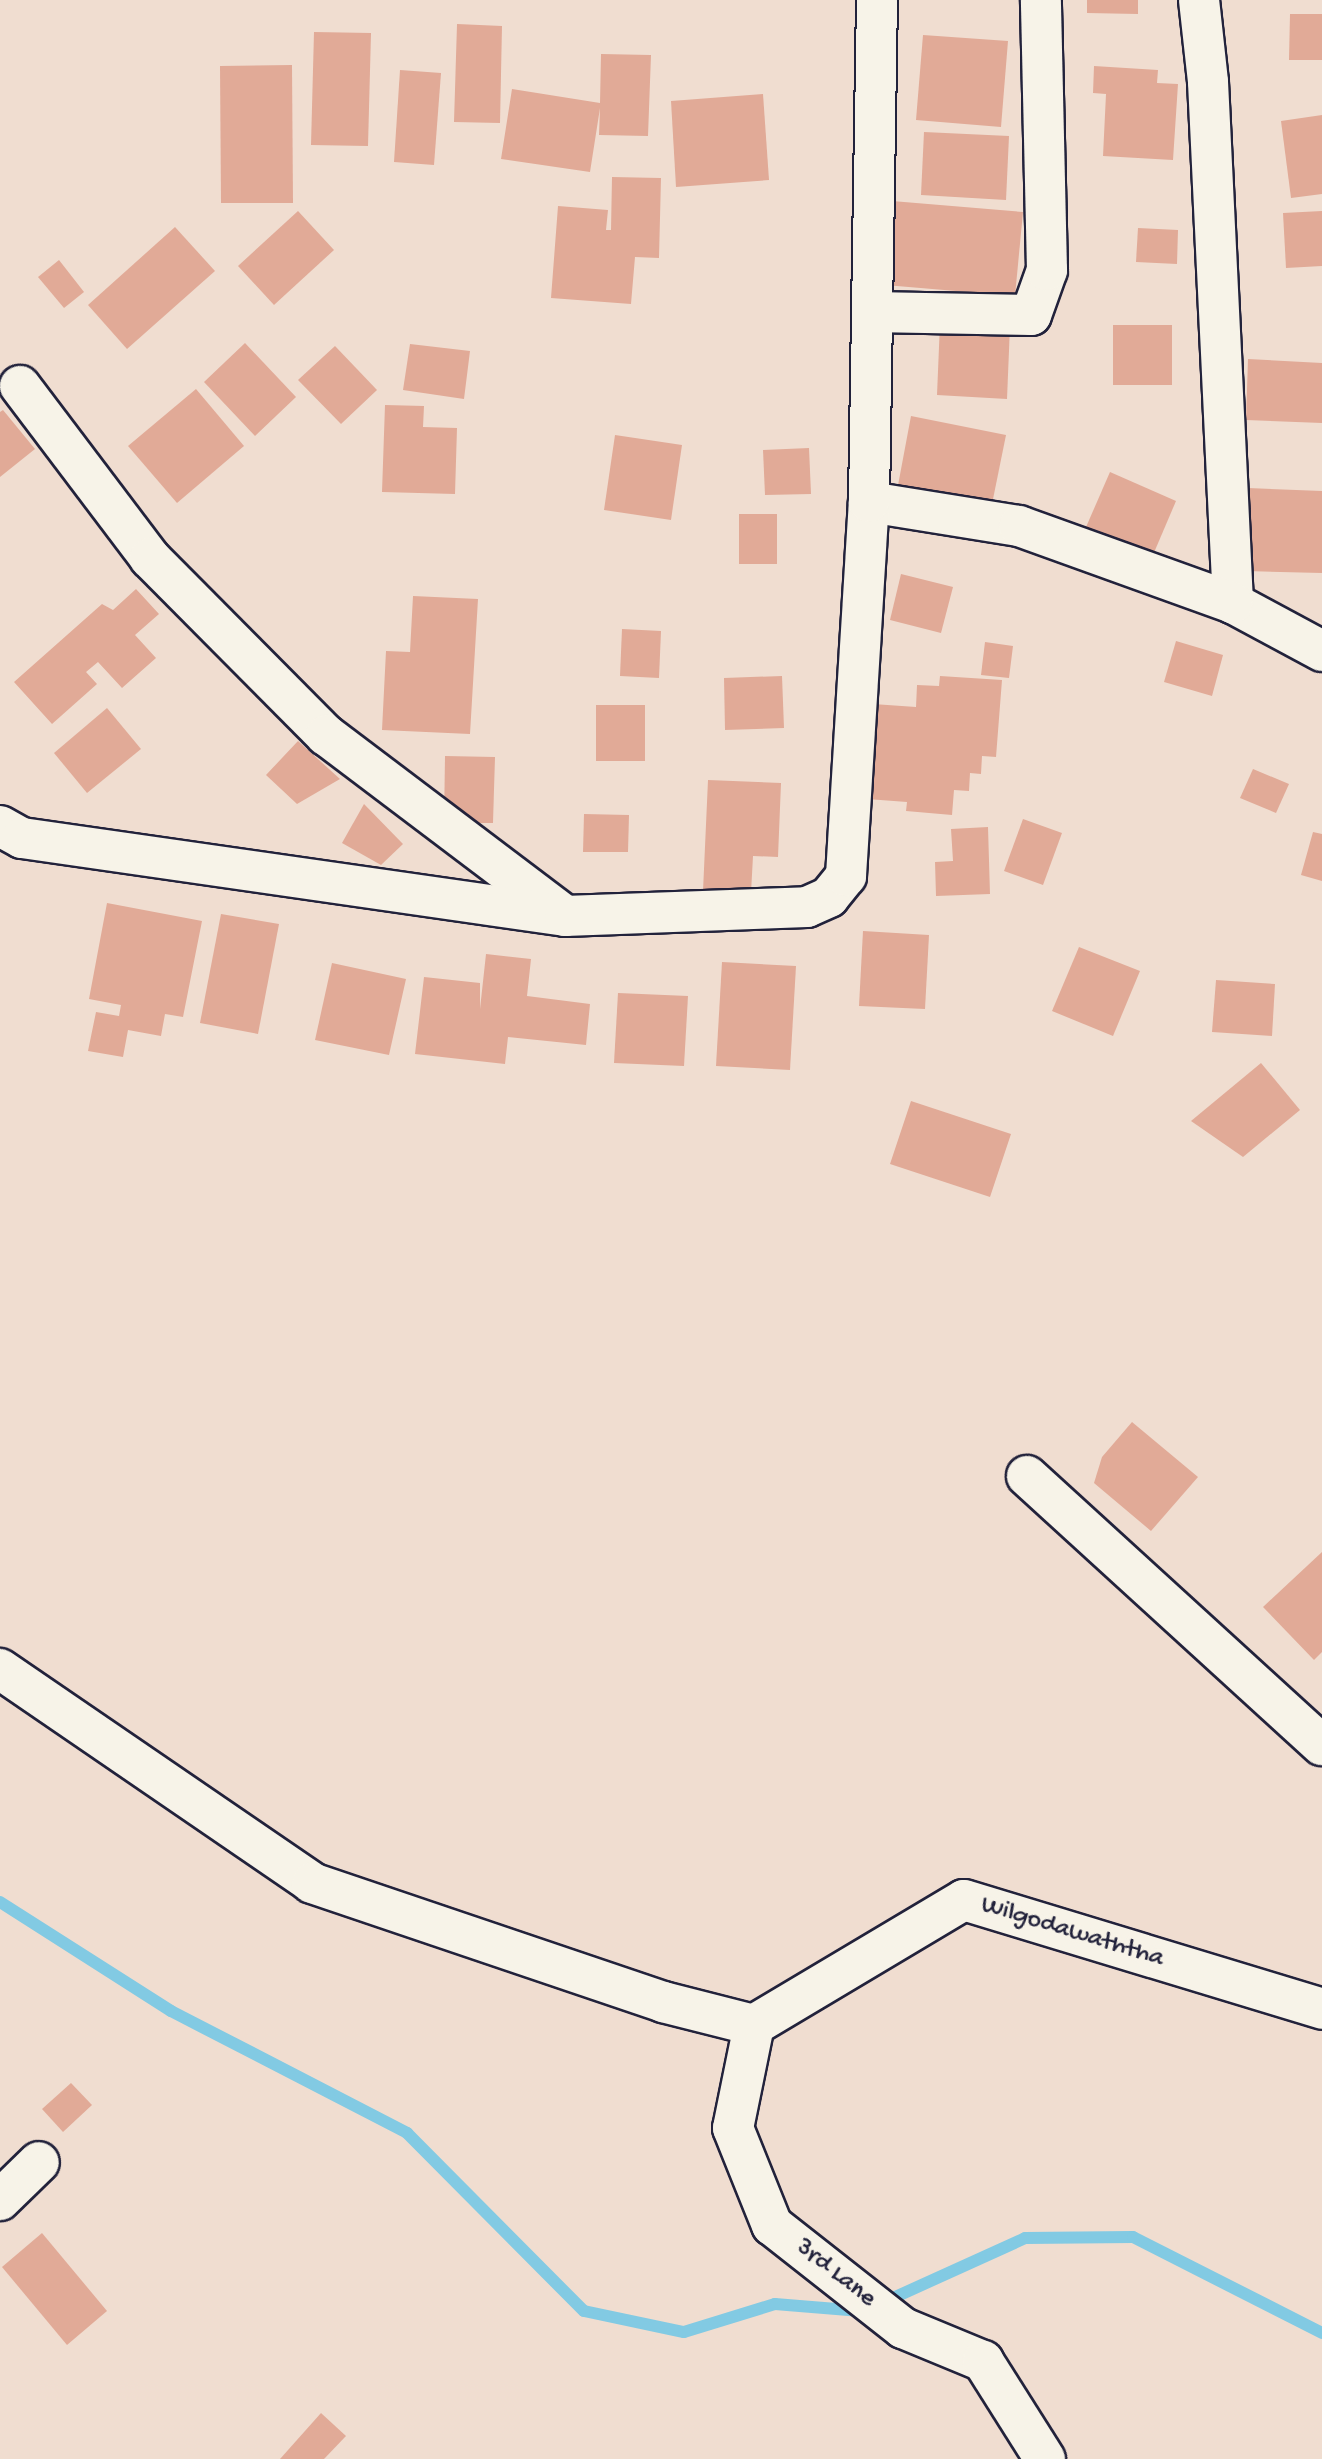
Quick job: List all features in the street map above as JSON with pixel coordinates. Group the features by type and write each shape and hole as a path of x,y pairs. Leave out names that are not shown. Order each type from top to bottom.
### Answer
{"street":[{"path":"0,826 22,838 565,916 807,907 829,897 846,876 869,502 877,0"},
{"path":"872,312 1031,315 1047,270 1041,0"},
{"path":"1199,0 1208,82 1233,603"},
{"path":"20,386 150,558 326,735 565,916"},
{"path":"869,502 1019,526 1233,603 1322,651"},
{"path":"1027,1476 1322,1745"},
{"path":"0,1669 312,1883 663,2002 754,2025"},
{"name":"Wilgodawaththa","path":"754,2025 964,1900 1322,2009"},
{"name":"3rd Lane","path":"754,2025 733,2128 772,2225 903,2328 983,2361 1045,2459"},
{"path":"0,2200 39,2162"}],"building":[{"path":"1087,0 1138,0 1138,14 1087,13"},
{"path":"1290,14 1322,14 1322,60 1289,60"},
{"path":"457,24 502,26 500,123 454,122"},
{"path":"314,32 371,33 368,146 311,145"},
{"path":"923,35 1008,41 1001,127 916,120"},
{"path":"601,54 651,55 648,136 599,135 600,108 590,172 501,159 512,89 600,103"},
{"path":"292,65 293,203 221,203 220,66"},
{"path":"1094,66 1158,70 1157,83 1178,84 1173,160 1103,156 1106,94 1093,93"},
{"path":"400,70 441,73 434,165 394,162"},
{"path":"763,94 769,180 676,187 671,101"},
{"path":"1322,115 1322,194 1291,198 1281,121"},
{"path":"924,132 1009,136 1006,200 921,195"},
{"path":"612,177 661,178 659,258 635,257 631,304 551,298 558,206 608,210 606,230 611,230"},
{"path":"892,201 1023,212 1015,296 885,285"},
{"path":"298,211 334,250 274,305 238,266"},
{"path":"1322,211 1322,266 1286,268 1283,213"},
{"path":"175,227 215,271 127,349 88,305"},
{"path":"1138,228 1178,230 1177,264 1136,262"},
{"path":"59,260 84,292 64,308 38,277"},
{"path":"940,323 1010,326 1007,399 937,395"},
{"path":"1113,325 1172,325 1172,385 1113,385"},
{"path":"245,343 296,397 255,436 204,382"},
{"path":"410,344 470,351 464,399 403,390"},
{"path":"335,346 377,390 341,424 298,380"},
{"path":"1248,359 1322,363 1322,423 1246,420"},
{"path":"196,389 244,446 177,503 128,446"},
{"path":"385,405 424,406 423,427 457,428 455,494 382,492"},
{"path":"3,410 35,449 0,477 0,412"},
{"path":"911,416 1006,435 990,514 896,496"},
{"path":"615,435 682,445 671,520 604,510"},
{"path":"809,448 811,494 765,495 763,450"},
{"path":"1110,472 1176,501 1150,562 1083,534"},
{"path":"1248,488 1322,491 1322,573 1246,571"},
{"path":"739,514 777,514 777,564 739,564"},
{"path":"901,574 953,587 941,633 890,620"},
{"path":"136,589 159,614 135,635 156,658 122,688 98,662 86,672 97,684 52,724 14,682 102,604 113,610"},
{"path":"413,596 478,599 470,734 382,730 386,651 410,652"},
{"path":"622,629 661,631 659,678 620,676"},
{"path":"1176,641 1223,655 1212,696 1164,682"},
{"path":"985,642 1013,646 1009,678 981,675"},
{"path":"782,676 784,728 725,730 724,678"},
{"path":"940,676 1002,680 996,757 982,756 981,774 970,773 969,791 954,790 952,815 906,811 907,802 867,799 873,704 916,707 917,685 939,686"},
{"path":"596,705 645,705 645,761 596,761"},
{"path":"107,708 141,749 87,793 54,753"},
{"path":"298,741 340,779 297,804 266,775"},
{"path":"445,756 495,757 493,823 444,823"},
{"path":"1253,769 1289,784 1276,813 1240,798"},
{"path":"708,780 781,783 778,857 753,856 751,893 703,891"},
{"path":"364,804 403,844 381,865 342,843"},
{"path":"584,814 629,815 628,852 583,852"},
{"path":"1023,819 1062,833 1043,885 1004,871"},
{"path":"988,827 990,894 936,896 935,862 953,861 951,829"},
{"path":"1313,832 1322,834 1322,881 1301,875"},
{"path":"107,903 202,921 183,1017 165,1014 161,1036 128,1030 123,1057 88,1051 96,1012 119,1016 121,1005 89,999"},
{"path":"221,914 279,924 258,1034 200,1023"},
{"path":"863,931 929,935 925,1009 859,1006"},
{"path":"1079,947 1140,971 1113,1036 1052,1011"},
{"path":"486,954 531,959 527,996 590,1004 586,1045 508,1037 505,1064 415,1054 424,977 480,983 480,1009"},
{"path":"722,962 796,966 790,1070 716,1066"},
{"path":"332,963 406,979 389,1055 315,1040"},
{"path":"1216,980 1275,984 1272,1036 1212,1032"},
{"path":"618,993 688,996 684,1066 614,1063"},
{"path":"1261,1063 1300,1110 1243,1157 1191,1121"},
{"path":"911,1101 1011,1134 990,1197 890,1164"},
{"path":"1132,1422 1198,1477 1151,1531 1094,1483 1102,1457"},
{"path":"1322,1552 1322,1652 1314,1660 1263,1607"},
{"path":"71,2083 92,2105 63,2132 42,2109"},
{"path":"42,2233 107,2311 67,2345 2,2267"},
{"path":"321,2413 346,2436 324,2459 280,2459"}],"waterway":[{"path":"0,1902 171,2011 407,2133 584,2311 684,2332 775,2304 861,2311"},
{"path":"882,2303 1025,2238 1133,2237 1322,2333"}]}
